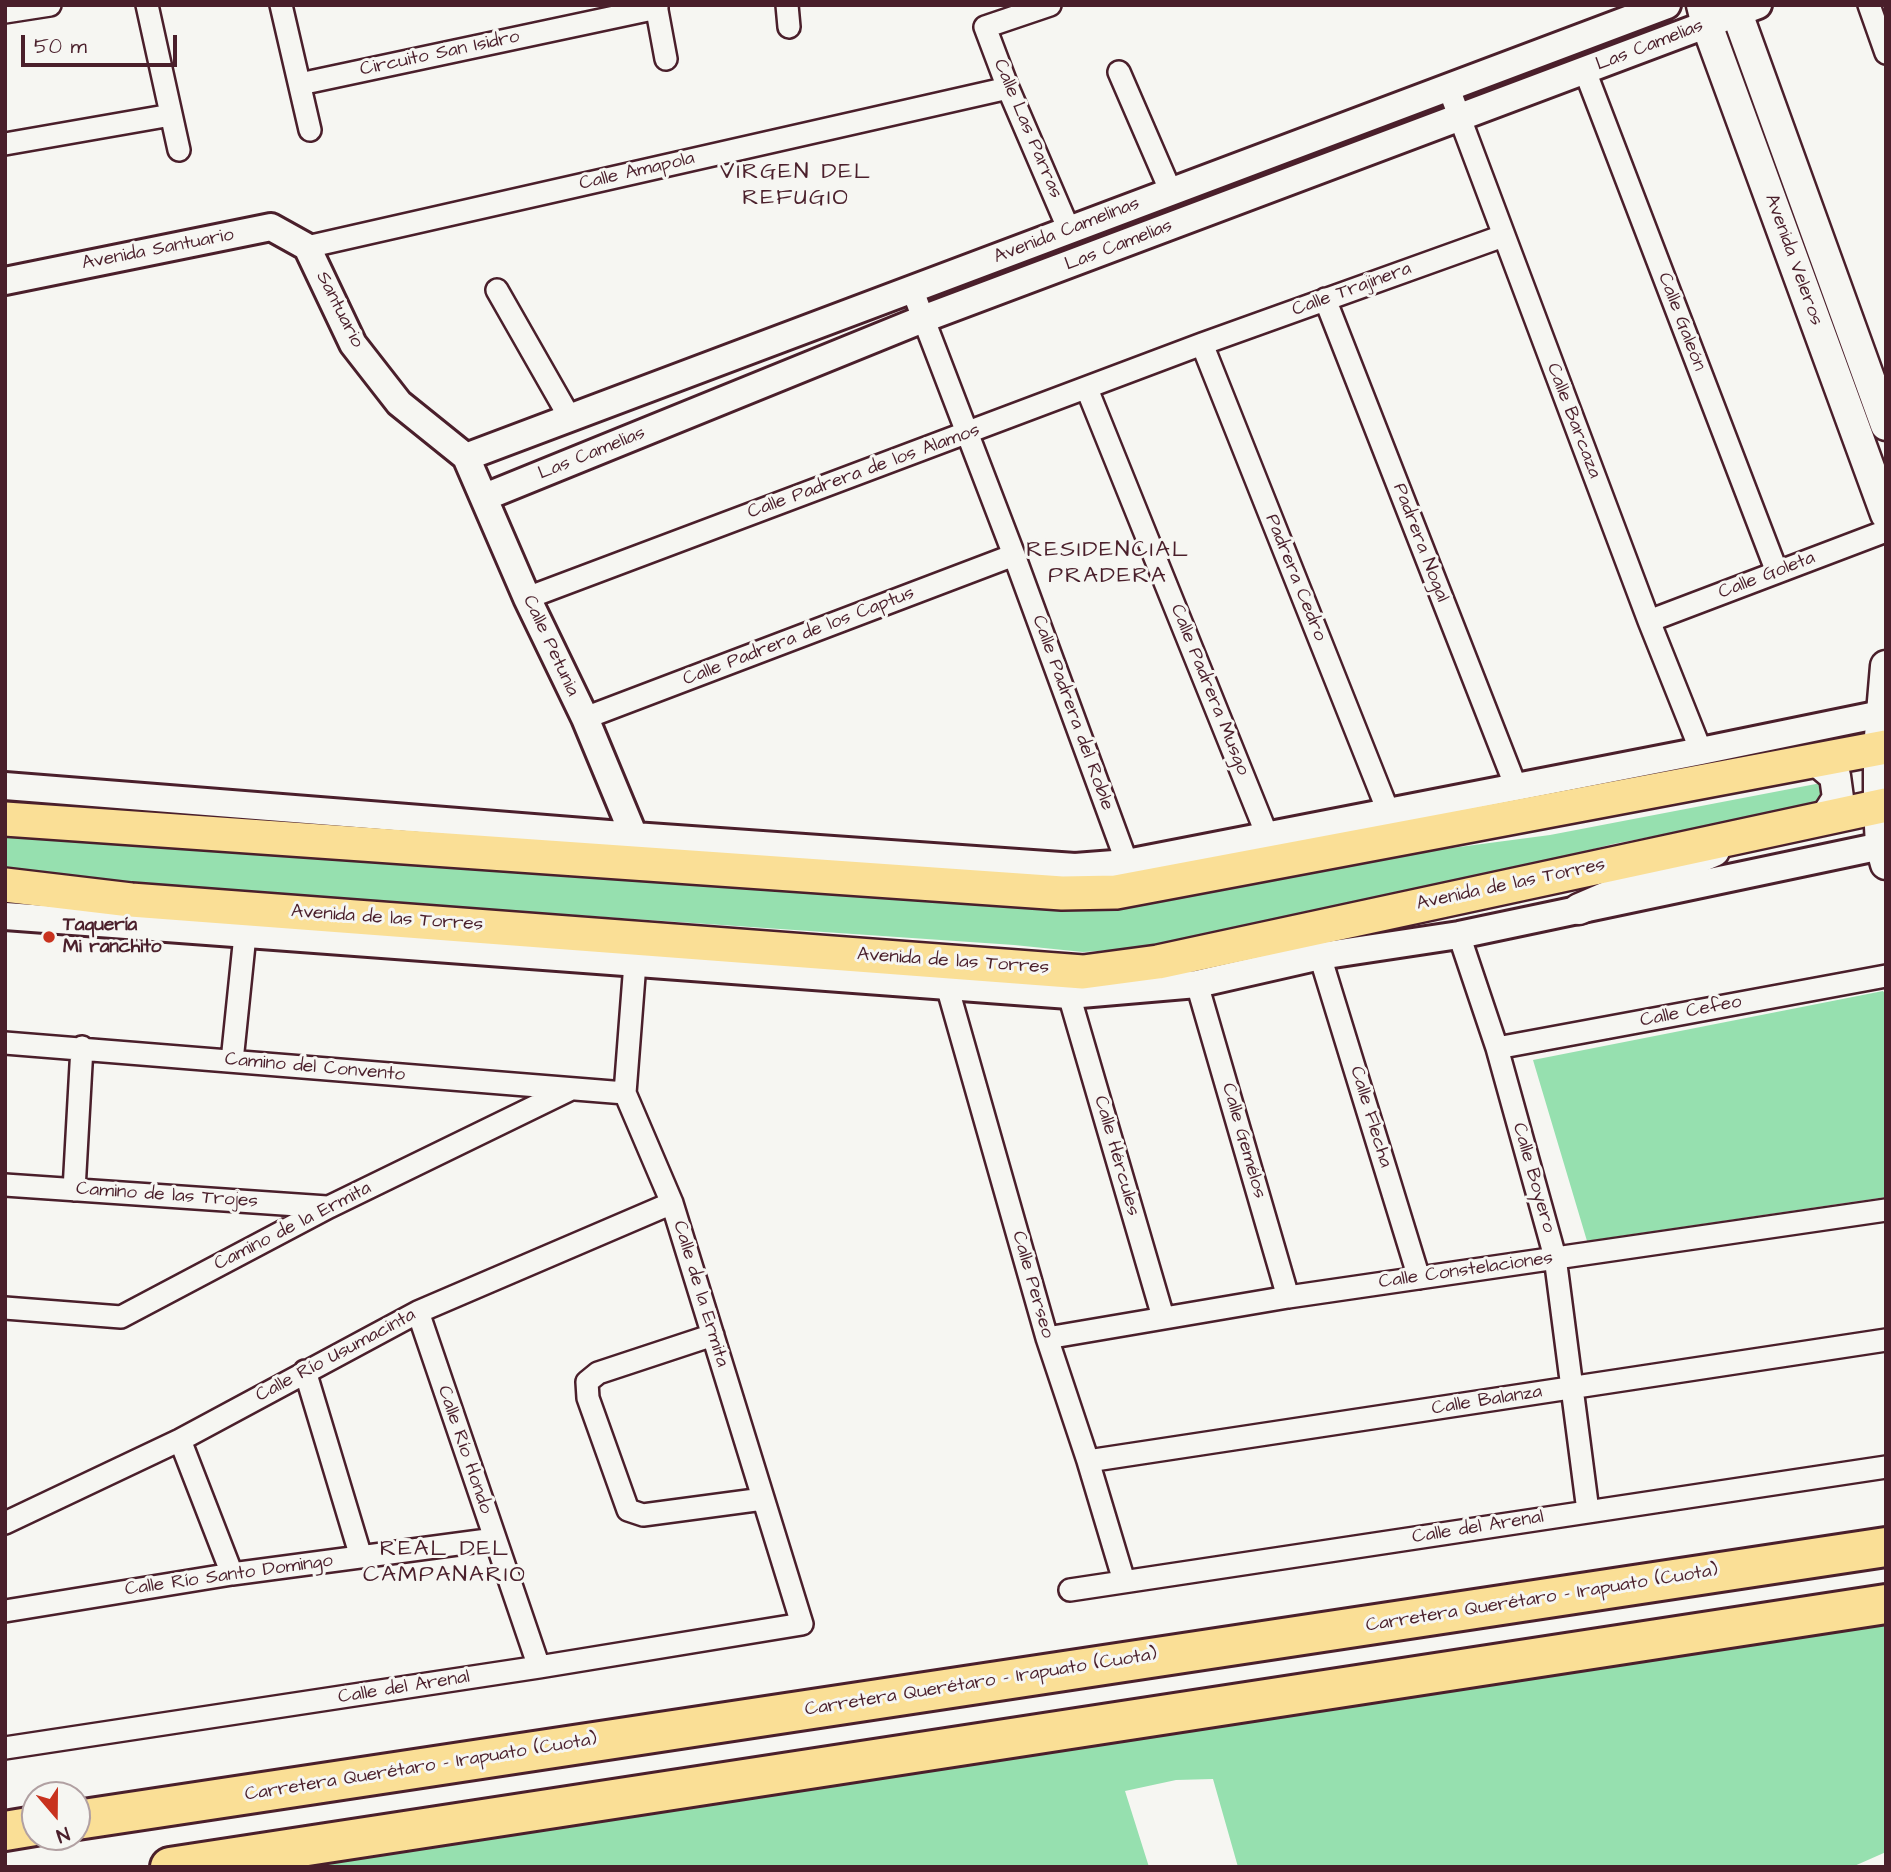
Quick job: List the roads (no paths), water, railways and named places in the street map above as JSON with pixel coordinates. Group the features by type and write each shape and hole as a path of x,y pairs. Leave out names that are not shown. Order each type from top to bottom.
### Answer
{"highway":[{"name":"Carretera Querétaro - Irapuato (Cuota)","path":"91,1818 1886,1547"},
{"path":"170,1867 1886,1604"}],"main road":[{"name":"Avenida Veleros","path":"1742,8 1886,425"},
{"name":"Avenida Veleros","path":"1704,15 1886,514"},
{"path":"1884,851 1882,806 1886,666"},
{"path":"5,819 1048,892 1115,892 1883,747"},
{"path":"1815,760 1835,776 1838,798 1826,817"},
{"name":"Avenida de las Torres","path":"5,885 131,900 1083,972 1158,962 1882,806"},
{"path":"1579,909 1758,831"}],"street":[{"path":"5,12 50,5"},
{"path":"147,5 178,150"},
{"path":"281,5 310,130"},
{"path":"787,5 789,27"},
{"name":"Calle Las Parras","path":"1049,5 985,27 1069,230"},
{"name":"Avenida Camelinas","path":"466,457 1667,5"},
{"path":"1868,5 1886,53"},
{"path":"657,7 666,59"},
{"name":"Circuito San Isidro","path":"300,84 657,7"},
{"name":"Las Camelias","path":"485,497 923,319 1584,71 1704,15 1742,8"},
{"name":"Calle Galeón","path":"1584,71 1777,572"},
{"path":"1119,72 1171,192"},
{"name":"Calle Amapola","path":"307,247 1008,88"},
{"name":"Calle Barcaza","path":"1448,89 1648,621 1701,751"},
{"path":"5,144 171,115"},
{"name":"Avenida Santuario","path":"5,281 271,227 307,247"},
{"name":"Calle Trajinera","path":"1202,344 1503,236"},
{"name":"Santuario","path":"307,247 353,344 399,403 466,457"},
{"name":"Calle Padrera del Roble","path":"912,289 1014,555 1127,863"},
{"path":"497,290 569,418"},
{"name":"Padrera Nogal","path":"1325,299 1516,787"},
{"name":"Calle Padrera de los Alamos","path":"527,598 1202,344"},
{"name":"Padrera Cedro","path":"1202,344 1388,811"},
{"name":"Calle Padrera Musgo","path":"1087,389 1268,835"},
{"name":"Calle Petunia","path":"466,457 527,598 585,718 634,836"},
{"name":"Calle Goleta","path":"1648,621 1886,531"},
{"name":"Calle Padrera de los Captus","path":"585,718 1014,555"},
{"path":"5,786 634,836 1074,867 1127,863 1884,713"},
{"name":"Avenida de las Torres","path":"5,916 1069,995 1197,984 1320,956 1459,935 1579,909 1884,851"},
{"path":"232,1061 245,934"},
{"name":"Calle Boyero","path":"1459,935 1497,1048 1555,1257 1588,1511"},
{"name":"Calle Flecha","path":"1320,956 1419,1278"},
{"name":"Calle de la Ermita","path":"635,963 625,1093 673,1203 802,1624"},
{"name":"Calle Cefeo","path":"1497,1048 1886,976"},
{"name":"Calle Gemélos","path":"1197,984 1288,1297"},
{"name":"Calle Perseo","path":"947,986 1047,1338 1124,1581"},
{"name":"Calle Hércules","path":"1069,995 1163,1317"},
{"name":"Camino del Convento","path":"5,1043 82,1047 625,1093"},
{"path":"75,1190 82,1047"},
{"name":"Camino de la Ermita","path":"5,1308 121,1317 329,1207 571,1089"},
{"name":"Camino de las Trojes","path":"5,1185 329,1207"},
{"name":"Calle Río Usumacinta","path":"5,1523 180,1440 418,1312 673,1203"},
{"name":"Calle Constelaciones","path":"1047,1338 1288,1297 1886,1210"},
{"name":"Calle Río Hondo","path":"418,1312 539,1667"},
{"path":"713,1335 598,1373 587,1382 588,1398 628,1510 643,1515 763,1499"},
{"name":"Calle Balanza","path":"1088,1461 1886,1340"},
{"path":"305,1371 361,1557"},
{"path":"180,1440 232,1574"},
{"name":"Calle del Arenal","path":"1070,1590 1886,1467"},
{"name":"Calle Río Santo Domingo","path":"5,1611 232,1574 495,1539"},
{"name":"Calle del Arenal","path":"5,1748 802,1624"}],"place":[{"name":"Taquería Mi ranchito","path":"49,937"}],"district":[{"name":"VIRGEN DEL REFUGIO","path":"796,186"},
{"name":"RESIDENCIAL PRADERA","path":"1108,564"},
{"name":"REAL DEL CAMPANARIO","path":"445,1563"}]}
